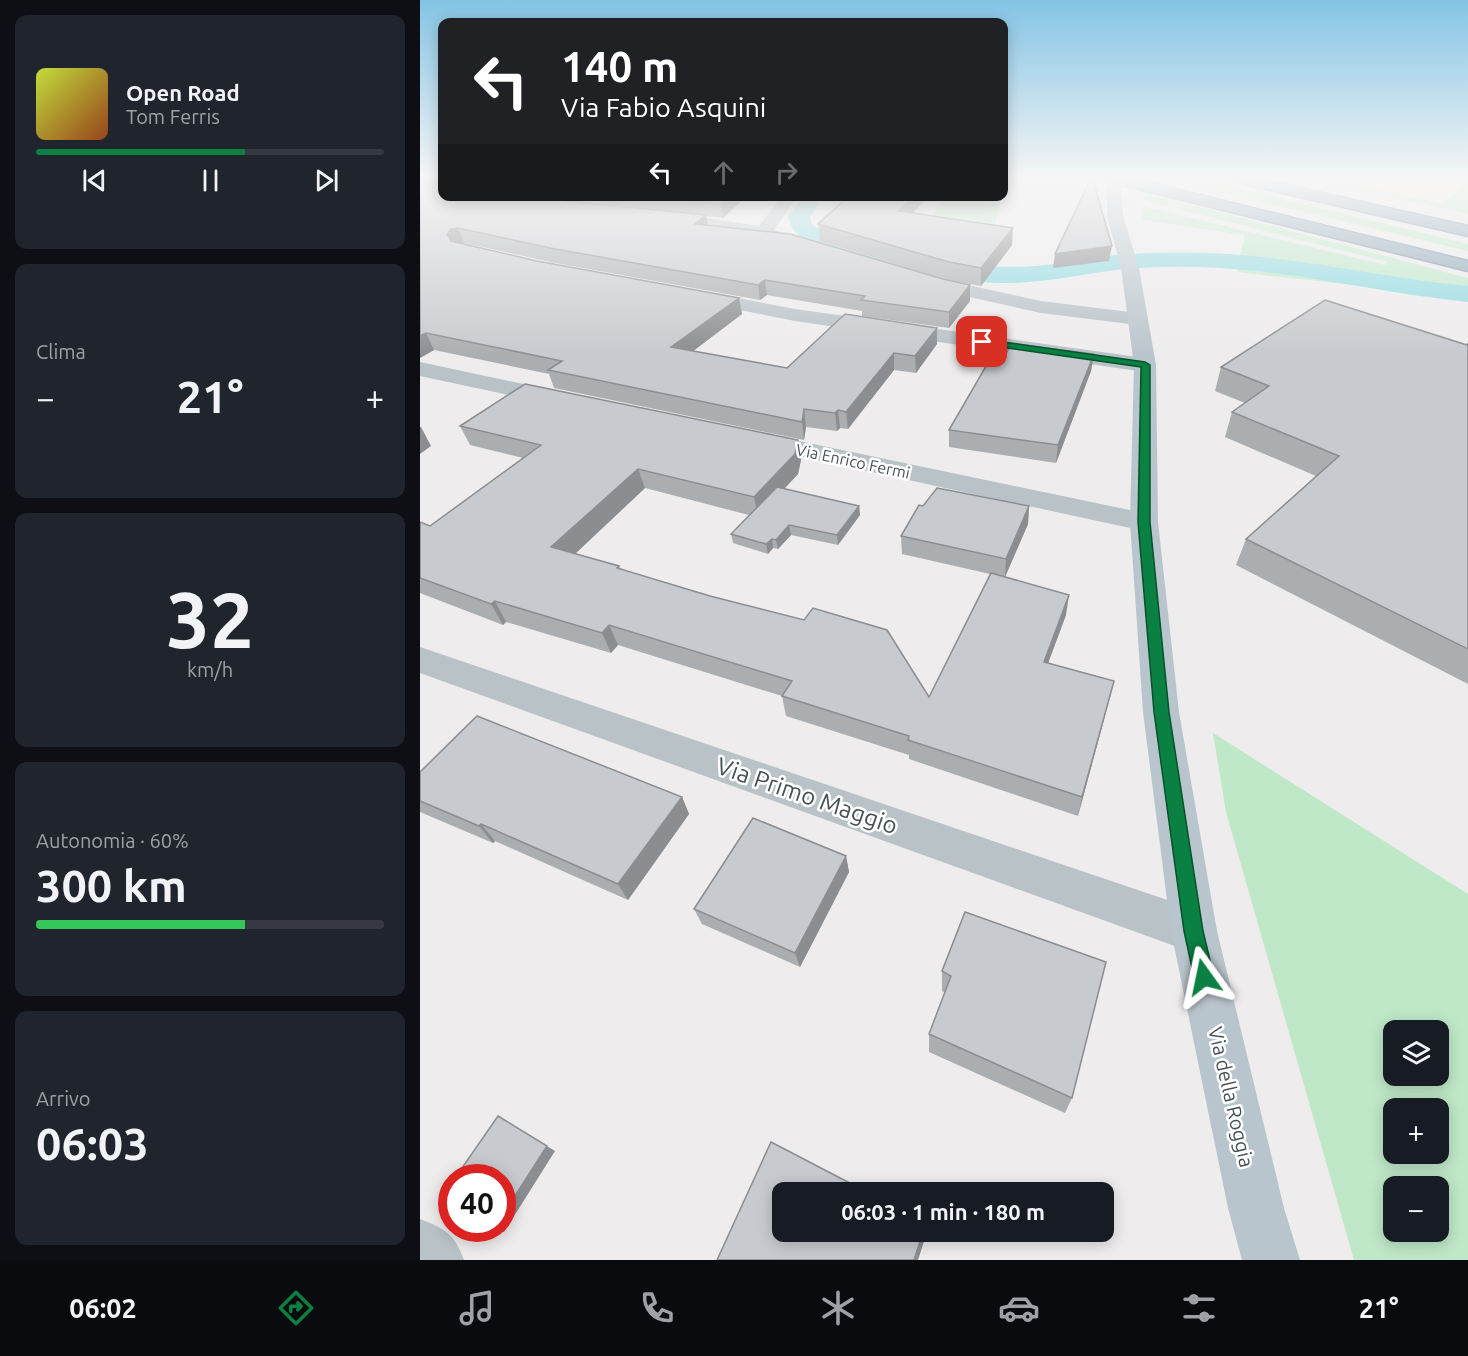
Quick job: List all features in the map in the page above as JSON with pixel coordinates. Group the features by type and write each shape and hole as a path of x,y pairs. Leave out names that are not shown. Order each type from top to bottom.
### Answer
{"highway":[{"path":"1354,239 1468,266"},
{"path":"1404,239 1468,254"}],"street":[{"path":"785,239 820,250"},
{"name":"Via della Roggia","path":"1121,239 1128,262 1145,365 1144,522 1161,712 1194,931 1256,1208 1271,1260"},
{"path":"910,277 944,287 1041,307 1138,319"},
{"path":"678,293 795,315 1145,365"},
{"path":"420,369 584,404"},
{"name":"Via Enrico Fermi","path":"735,436 1144,522"},
{"name":"Via Primo Maggio","path":"420,660 1194,931"},
{"path":"420,1248 435,1260"}],"green space":[{"path":"1244,239 1277,239 1385,265 1388,262 1296,239 1320,239 1468,278 1468,298 1237,272"},
{"path":"1417,239 1447,239 1468,244 1468,251"},
{"path":"1213,733 1468,894 1468,1260 1354,1260 1226,812"}],"building":[{"path":"420,239 450,239 451,241 537,261 739,298 671,347 787,368 845,314 937,328 915,356 894,353 846,412 804,409 802,422 548,370 562,361 426,333 420,336"},
{"path":"508,239 806,239 970,285 949,312 861,300 865,296 765,280 758,285"},
{"path":"869,239 1004,239 981,268 949,262"},
{"path":"1062,239 1110,239 1112,246 1055,254"},
{"path":"1325,300 1467,345 1468,343 1468,649 1246,539 1339,456 1232,412 1269,386 1221,367"},
{"path":"1015,344 1094,354 1058,445 949,430 993,354 1005,356 1009,348 1014,348"},
{"path":"525,384 798,440 795,454 754,497 638,469 551,547 619,566 617,568 710,596 804,620 813,608 887,630 929,697 991,573 1069,595 1044,662 1114,681 1082,797 908,740 909,736 782,696 792,681 609,625 602,633 495,601 491,604 420,578 420,522 430,526 541,445 460,426"},
{"path":"777,487 859,506 837,535 789,525 776,540 772,539 766,544 731,534"},
{"path":"937,488 1029,506 1006,559 901,536 919,505 923,506"},
{"path":"477,716 682,797 618,884 481,824 479,826 420,801 420,772"},
{"path":"753,818 846,856 795,953 694,909"},
{"path":"965,912 1106,962 1072,1098 929,1034 951,976 942,971"},
{"path":"498,1116 547,1146 516,1194 516,1164 465,1164"},
{"path":"771,1142 848,1182 772,1182 772,1242 920,1242 914,1260 717,1260"}],"waterway":[{"path":"824,239 886,258 962,273 1013,275 1134,261 1221,261 1283,267 1406,287 1468,294"}],"route":[{"path":"982,342 1145,365 1144,522 1161,712 1194,931 1204,977"}]}
